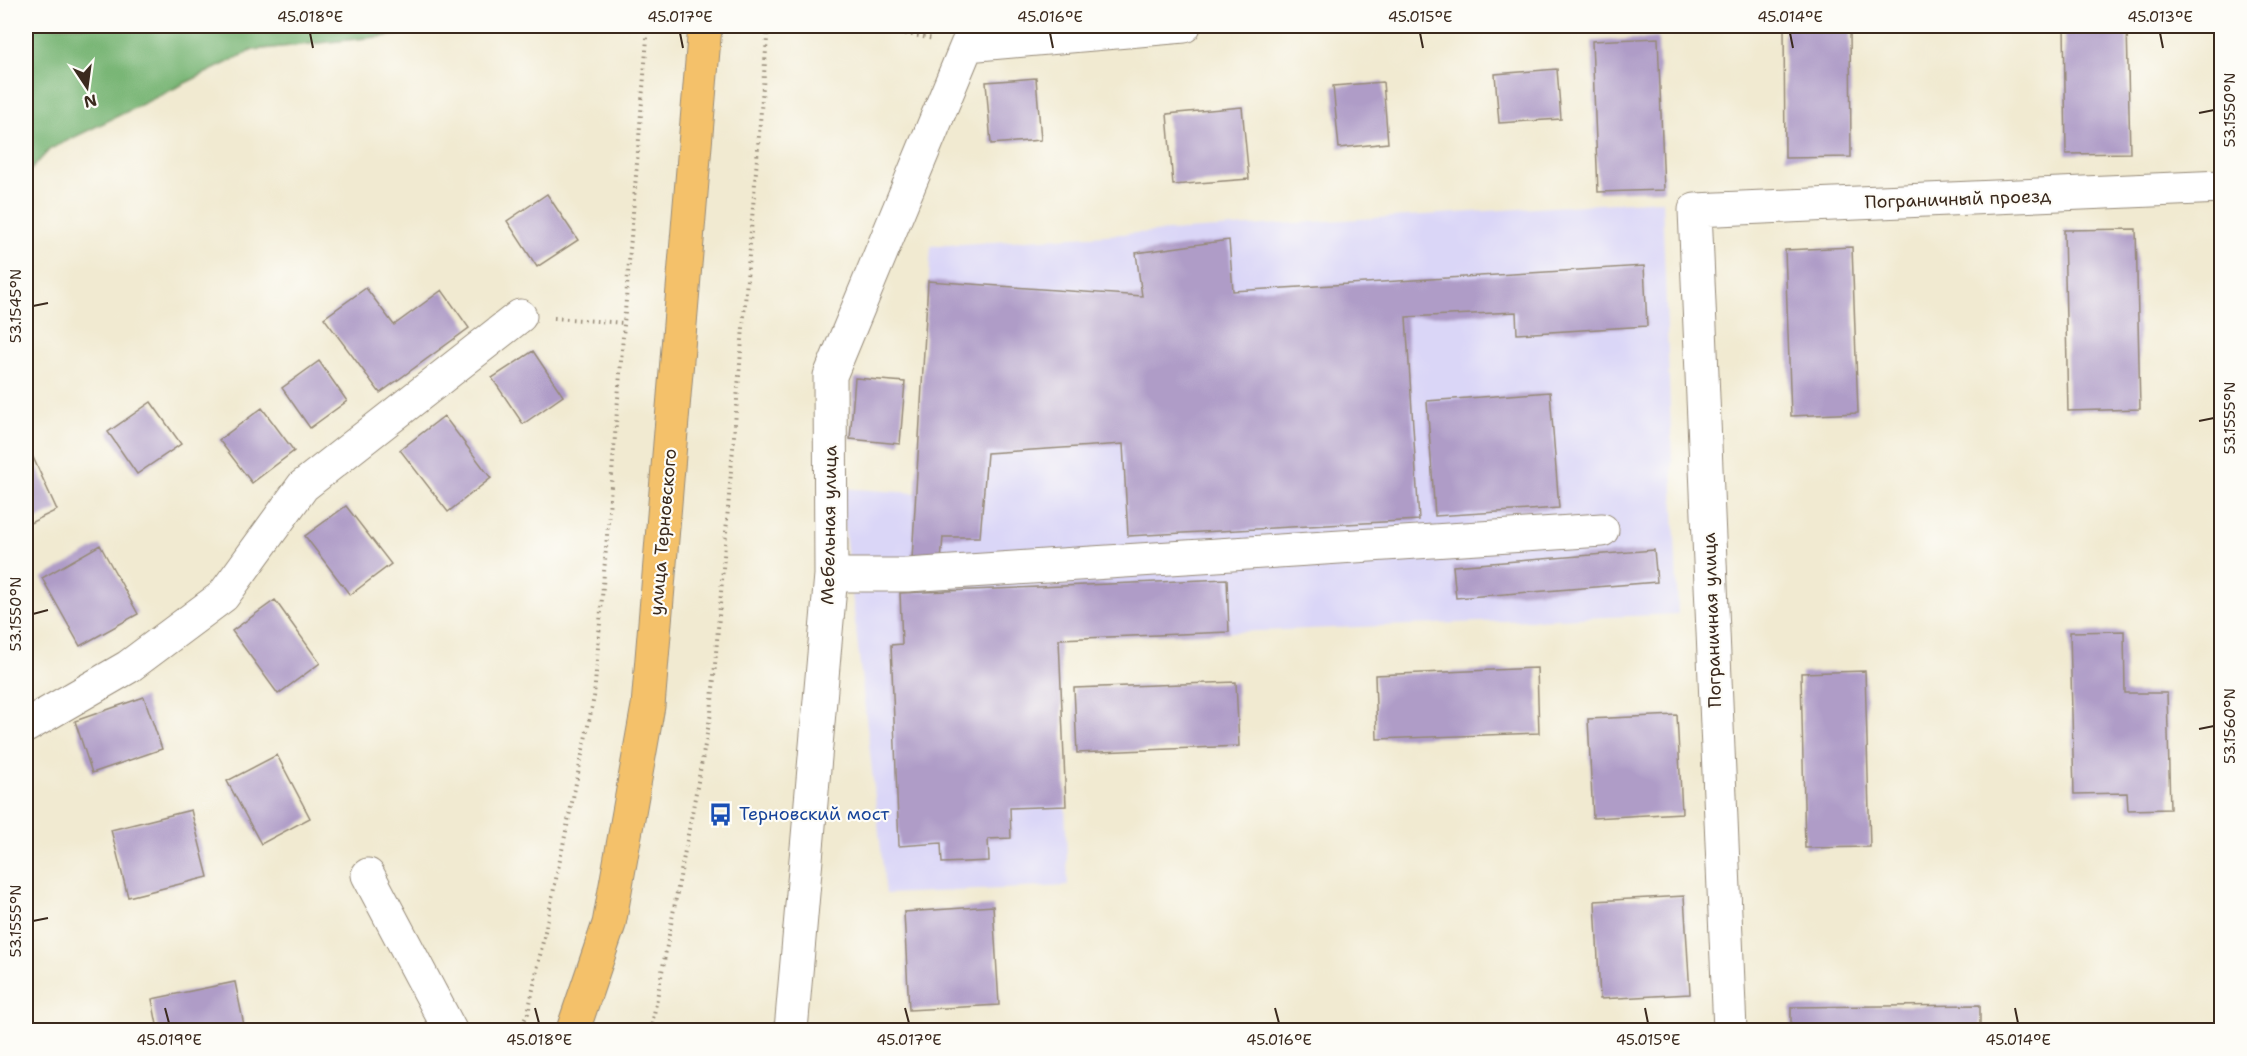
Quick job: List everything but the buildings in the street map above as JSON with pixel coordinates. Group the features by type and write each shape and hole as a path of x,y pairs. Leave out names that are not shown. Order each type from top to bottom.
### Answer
{"main road":[{"name":"улица Терновского","path":"573,1030 609,924 648,706 705,26"}],"street":[{"path":"967,45 1184,26"},
{"name":"Мебельная улица","path":"791,1030 831,575 830,376 967,45"},
{"name":"Пограничный проезд","path":"1695,210 2222,188"},
{"name":"Пограничная улица","path":"1695,210 1730,1030"},
{"path":"26,726 128,667 223,596 303,486 520,316"},
{"path":"831,575 907,575 1602,530"},
{"path":"368,875 450,1030"}],"path":[{"path":"519,1030 528,1013 594,697 648,26"},
{"path":"651,1030 711,713 768,26"},
{"path":"864,26 967,45"},
{"path":"520,316 625,323"}],"shaded area":[{"path":"1662,200 1678,614 1059,639 1068,886 886,894 840,488 916,493 931,246"}],"green space":[{"path":"26,26 481,26 253,50 50,149 26,175"}],"place":[{"name":"Терновский мост","path":"721,814"}]}
